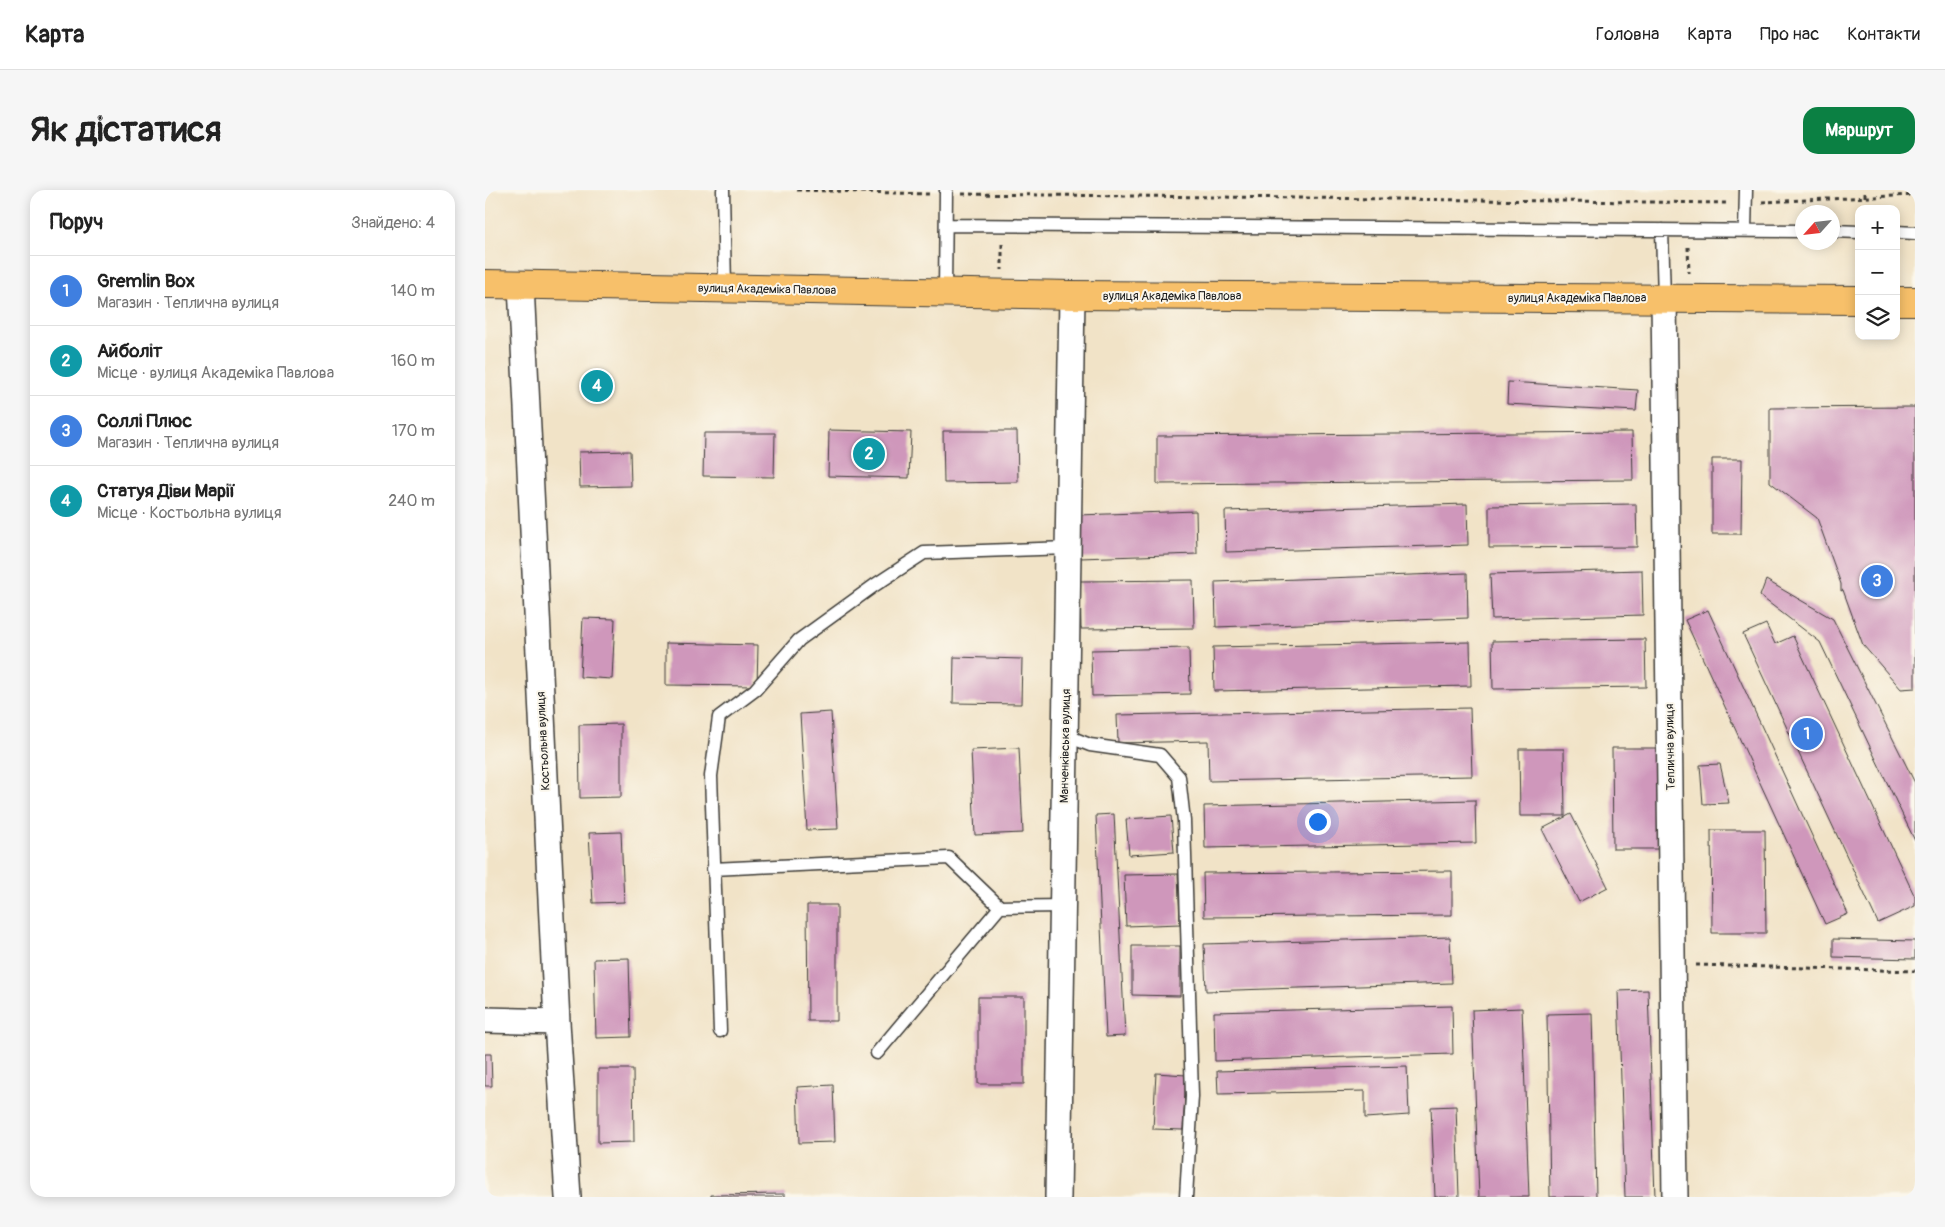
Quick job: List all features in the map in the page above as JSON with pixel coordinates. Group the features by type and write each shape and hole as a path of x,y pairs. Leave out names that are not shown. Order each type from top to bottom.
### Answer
{"main road":[{"name":"вулиця Академіка Павлова","path":"485,284 1072,295 1855,300"},
{"path":"1900,301 1915,301"}],"street":[{"name":"Костьольна вулиця","path":"521,285 557,1022 568,1197"},
{"name":"Манченківська вулиця","path":"1058,1197 1072,295"},
{"name":"Теплична вулиця","path":"1664,298 1675,1197"},
{"path":"485,1020 557,1022"}],"lane":[{"path":"723,190 725,288"},
{"path":"1745,230 1746,190"},
{"path":"945,292 946,192"},
{"path":"946,225 1795,231"},
{"path":"1662,230 1664,298"},
{"path":"1840,231 1855,232"},
{"path":"1900,232 1915,232"},
{"path":"720,1031 711,776 719,717 755,690 799,640 875,585 924,553 1068,548"},
{"path":"1065,735 1090,745 1160,755 1179,777 1184,822 1192,1096 1186,1197"},
{"path":"713,869 949,858 1000,907 1063,906"},
{"path":"877,1053 1000,907"}],"path":[{"path":"797,190 1745,203 1915,196"},
{"path":"1865,190 1865,197"},
{"path":"1687,202 1687,208"},
{"path":"1001,226 1002,270"},
{"path":"1688,244 1689,274"},
{"path":"1673,964 1915,971"}],"building":[{"path":"1508,382 1638,390 1636,411 1507,404"},
{"path":"1915,407 1915,688 1901,689 1863,645 1843,590 1841,591 1841,584 1817,518 1770,482 1770,408"},
{"path":"829,430 911,432 909,478 828,476"},
{"path":"943,431 1017,431 1018,482 944,483"},
{"path":"1632,432 1633,480 1157,484 1157,436"},
{"path":"704,433 775,433 774,477 703,476"},
{"path":"630,451 631,486 580,487 579,452"},
{"path":"1712,459 1742,459 1741,534 1712,534"},
{"path":"1467,504 1468,545 1226,552 1225,511"},
{"path":"1636,504 1637,547 1489,548 1489,506"},
{"path":"1196,511 1197,554 1080,558 1078,515"},
{"path":"1642,570 1643,615 1492,619 1490,574"},
{"path":"1467,573 1468,618 1216,627 1215,582"},
{"path":"1193,580 1194,628 1081,629 1080,581"},
{"path":"1766,580 1833,619 1915,783 1915,841 1820,642 1760,596"},
{"path":"1708,610 1848,914 1825,924 1685,620"},
{"path":"583,618 615,619 612,679 580,677"},
{"path":"1766,624 1775,644 1793,636 1915,897 1915,906 1878,923 1743,634"},
{"path":"1645,639 1646,687 1493,689 1492,641"},
{"path":"1470,642 1471,686 1214,691 1213,647"},
{"path":"666,643 758,645 757,686 666,685"},
{"path":"1189,648 1190,694 1092,696 1091,650"},
{"path":"954,657 1022,659 1021,704 953,703"},
{"path":"1470,708 1472,776 1209,781 1208,741 1118,743 1117,715"},
{"path":"831,712 838,829 807,830 800,714"},
{"path":"621,724 621,797 580,798 579,725"},
{"path":"1019,748 1023,833 975,835 971,750"},
{"path":"1612,748 1658,748 1659,849 1613,849"},
{"path":"1519,749 1564,749 1565,816 1520,816"},
{"path":"1720,764 1729,803 1703,804 1700,765"},
{"path":"1475,800 1476,843 1205,848 1204,806"},
{"path":"1114,814 1125,1036 1106,1037 1096,815"},
{"path":"1571,814 1608,887 1579,902 1542,829"},
{"path":"1171,816 1174,852 1129,855 1126,819"},
{"path":"1711,830 1765,830 1766,933 1712,933"},
{"path":"621,832 624,902 593,903 589,833"},
{"path":"1452,871 1452,915 1204,917 1203,873"},
{"path":"1178,874 1180,924 1126,926 1124,875"},
{"path":"807,905 837,905 837,1021 808,1021"},
{"path":"1450,937 1452,983 1206,991 1204,944"},
{"path":"1833,939 1915,941 1915,959 1833,957"},
{"path":"1132,946 1180,946 1180,996 1132,995"},
{"path":"629,958 631,1037 596,1038 594,959"},
{"path":"1648,990 1655,1197 1625,1197 1618,991"},
{"path":"978,997 1024,997 1024,1084 978,1084"},
{"path":"1452,1006 1453,1054 1215,1061 1214,1012"},
{"path":"1522,1008 1529,1197 1479,1197 1472,1010"},
{"path":"1592,1013 1596,1197 1550,1197 1547,1014"},
{"path":"485,1054 491,1054 492,1086 485,1086"},
{"path":"1407,1066 1409,1115 1365,1118 1365,1091 1218,1094 1217,1071"},
{"path":"598,1069 633,1069 634,1142 598,1143"},
{"path":"1156,1073 1186,1075 1183,1130 1153,1129"},
{"path":"833,1085 835,1142 799,1143 797,1087"},
{"path":"1456,1106 1459,1197 1435,1197 1431,1107"},
{"path":"785,1194 785,1197 711,1197 711,1195"}],"place":[{"name":"Статуя Діви Марії","path":"597,386"},
{"name":"Айболіт","path":"869,454"},
{"name":"Соллі Плюс","path":"1877,581"},
{"name":"Gremlin Box","path":"1807,734"}]}
